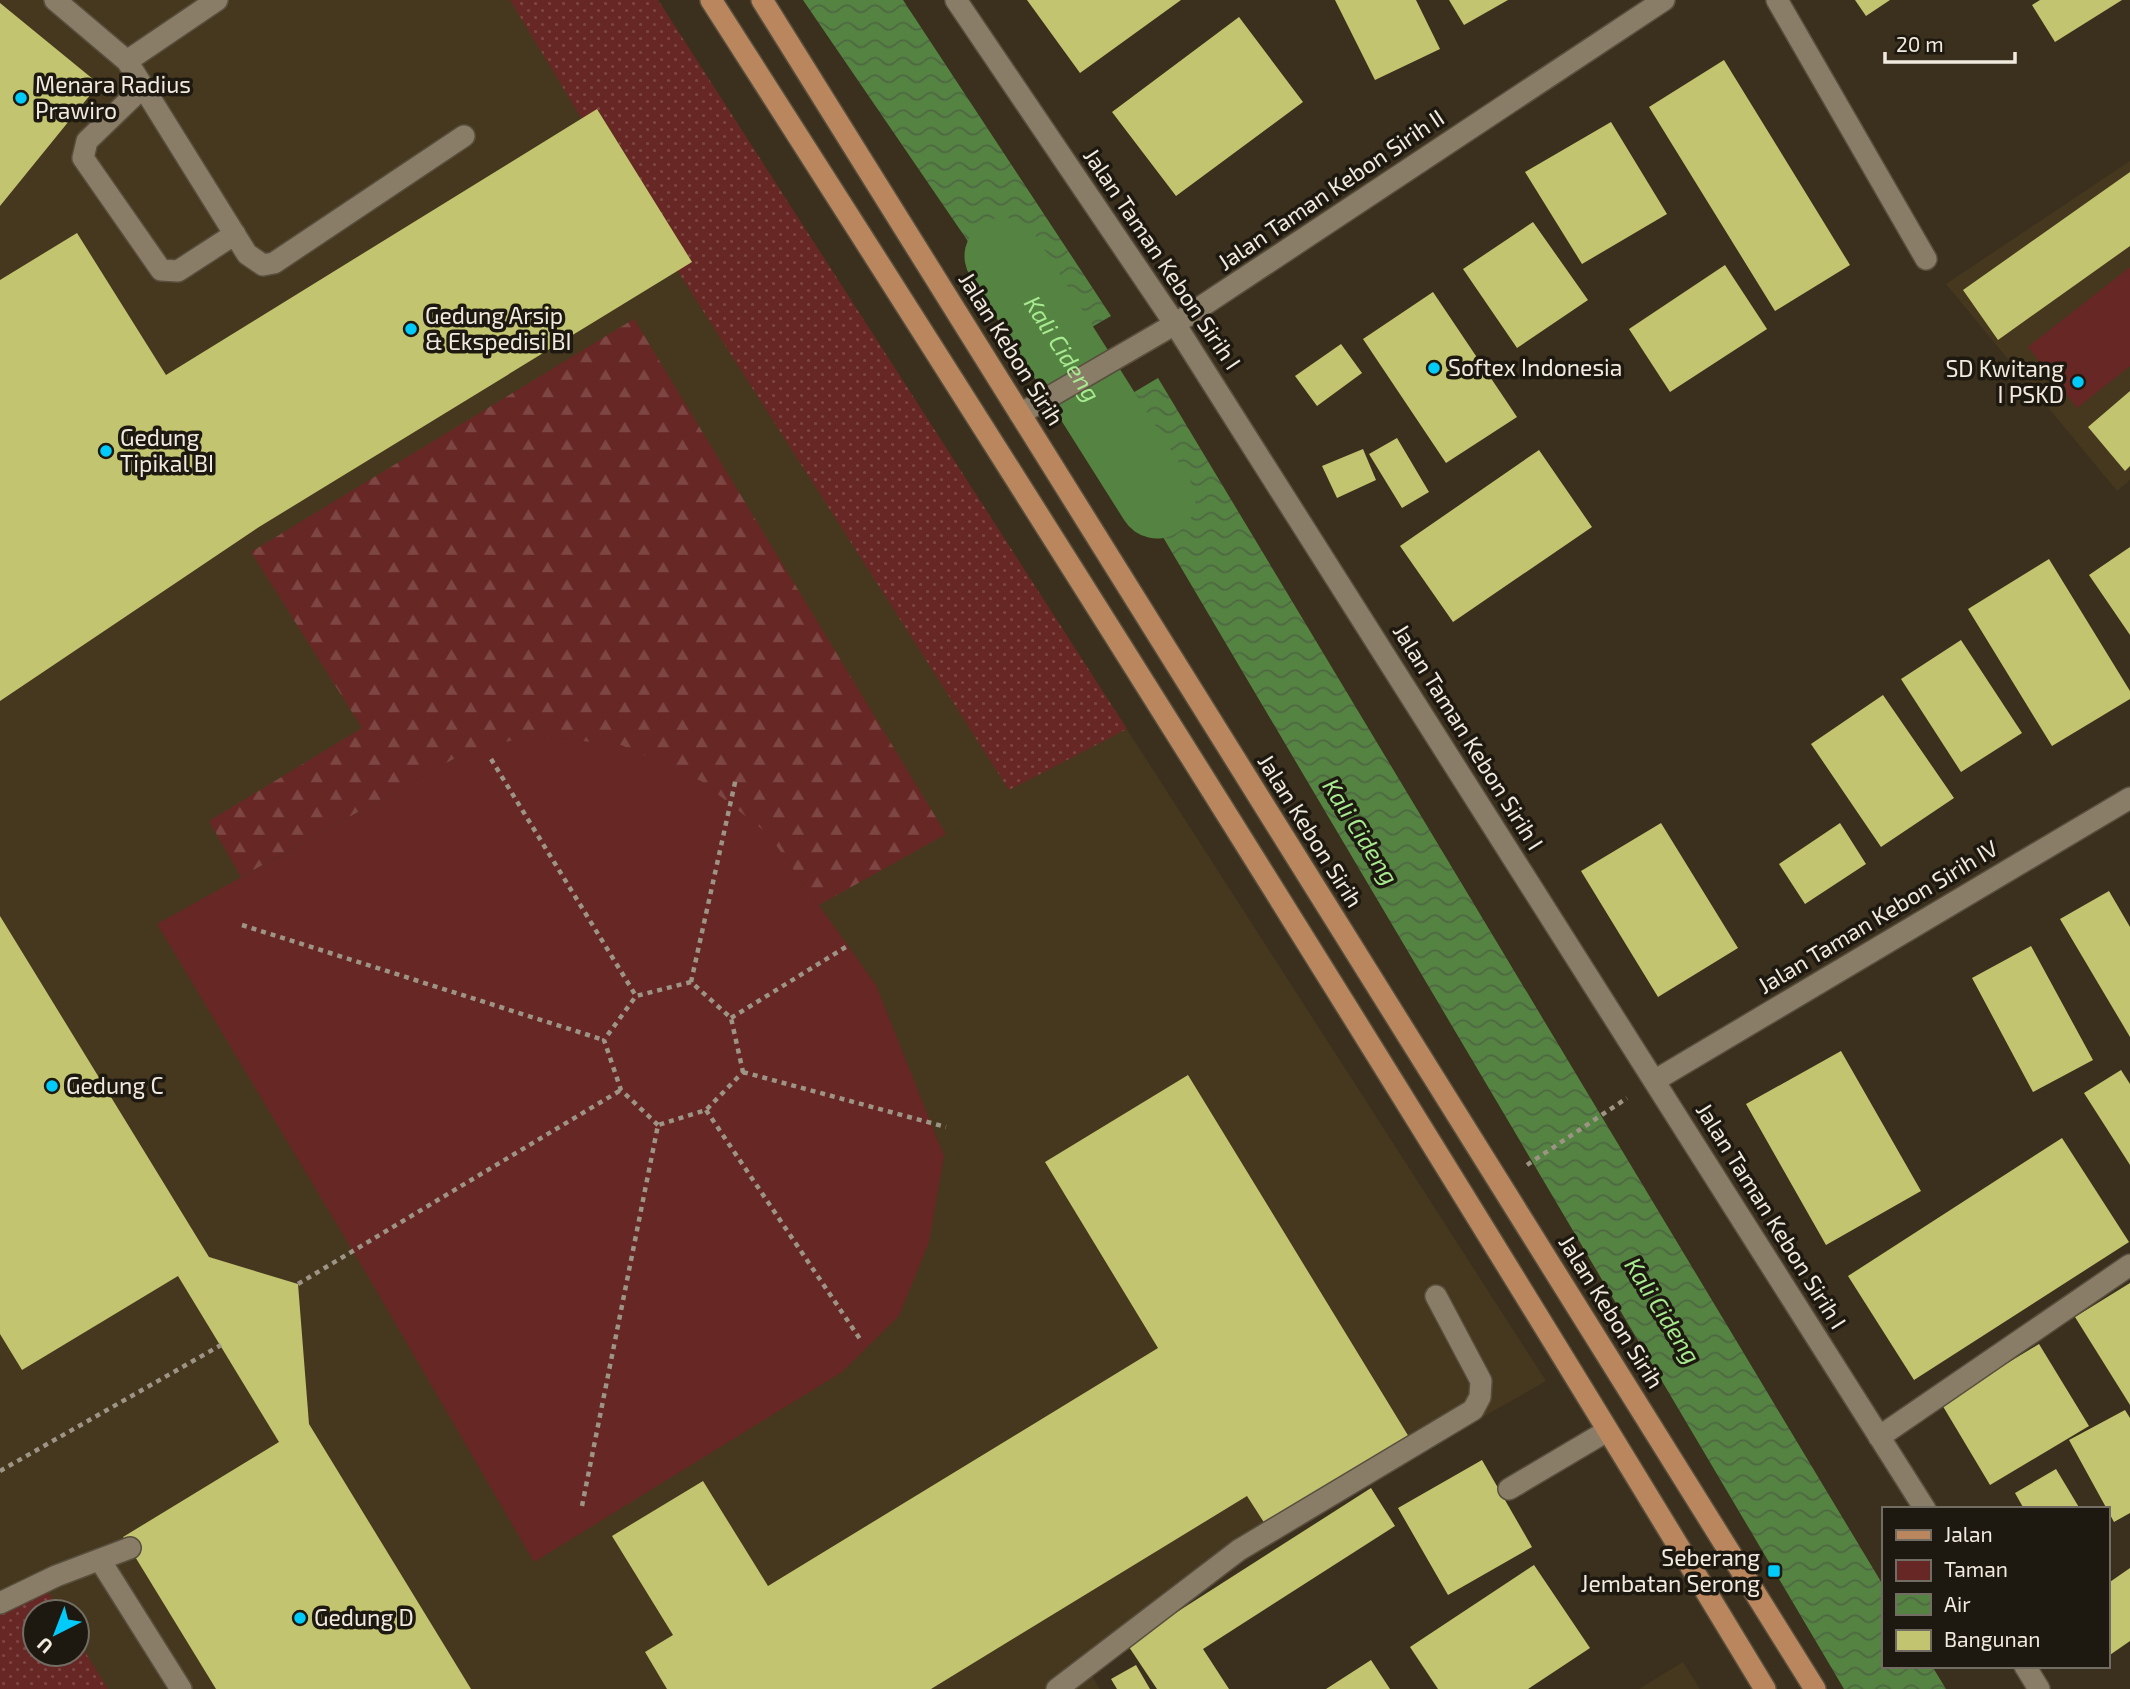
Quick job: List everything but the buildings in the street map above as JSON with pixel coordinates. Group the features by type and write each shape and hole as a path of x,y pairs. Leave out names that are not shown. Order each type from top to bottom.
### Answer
{"main road":[{"path":"711,0 974,411 1469,1202 1765,1689"},
{"name":"Jalan Kebon Sirih","path":"762,0 1815,1689"}],"street":[{"path":"55,0 127,61 247,254 263,265 274,263 464,136"},
{"path":"127,61 217,0"},
{"name":"Jalan Taman Kebon Sirih I","path":"956,0 1175,324 1924,1507"},
{"name":"Jalan Taman Kebon Sirih II","path":"1020,414 1175,324 1664,0"},
{"path":"1777,0 1926,259"},
{"path":"143,87 87,141 83,158 161,270 178,271 235,234"},
{"name":"Jalan Taman Kebon Sirih IV","path":"1654,1081 2130,798"},
{"path":"1879,1437 2130,1265"},
{"path":"1057,1689 1239,1550 1473,1410 1480,1397 1481,1381 1436,1296"},
{"path":"1509,1489 1607,1431"},
{"path":"0,1603 56,1576 130,1548"},
{"path":"100,1560 181,1689"},
{"path":"2026,1668 2039,1689"}],"path":[{"path":"491,759 636,996"},
{"path":"691,982 736,778"},
{"path":"242,925 604,1040"},
{"path":"731,1018 849,946"},
{"path":"604,1040 636,996 691,982"},
{"path":"691,982 731,1018 743,1072"},
{"path":"604,1040 621,1090 658,1125"},
{"path":"658,1125 706,1110 743,1072"},
{"path":"743,1072 946,1127"},
{"path":"298,1284 621,1090"},
{"path":"1524,1167 1610,1109"},
{"path":"706,1110 860,1339"},
{"path":"582,1506 658,1125"},
{"path":"0,1471 221,1345"}],"shaded area":[{"path":"0,0 658,0 1546,1381 1467,1426 1082,1660 1100,1689 0,1689"},
{"name":"SD Kwitang I PSKD","path":"2130,161 2130,480 2117,491 1946,284"},
{"path":"1683,1662 1700,1689 1639,1689"}],"green space":[{"path":"510,0 658,0 1127,729 1009,790 677,270 691,261 598,110 582,119"},
{"path":"2130,267 2130,366 2077,408 2028,347"},
{"path":"634,319 946,834 819,905 768,835 472,749 241,877 209,821 362,728 251,552"},
{"path":"533,736 621,745 701,781 768,834 876,985 944,1156 929,1242 899,1316 842,1372 534,1562 366,1273 157,924 472,749"},
{"path":"45,1587 52,1598 25,1598"},
{"path":"21,1600 21,1668 91,1668 91,1662 108,1689 0,1689 0,1612"}],"water":[{"path":"803,0 903,0 1111,316 1045,354"},
{"path":"1158,378 1882,1583 1882,1668 1933,1668 1946,1689 1844,1689 1092,417"}],"waterway":[{"name":"Kali Cideng","path":"1003,256 1157,500"}],"place":[{"name":"Menara Radius Prawiro","path":"21,98"},
{"name":"Gedung Arsip & Ekspedisi BI","path":"411,329"},
{"name":"Softex Indonesia","path":"1434,368"},
{"name":"SD Kwitang I PSKD","path":"2078,382"},
{"name":"Gedung Tipikal BI","path":"106,451"},
{"name":"Gedung C","path":"52,1086"},
{"name":"Seberang Jembatan Serong","path":"1774,1571"},
{"name":"Gedung D","path":"300,1618"}]}
